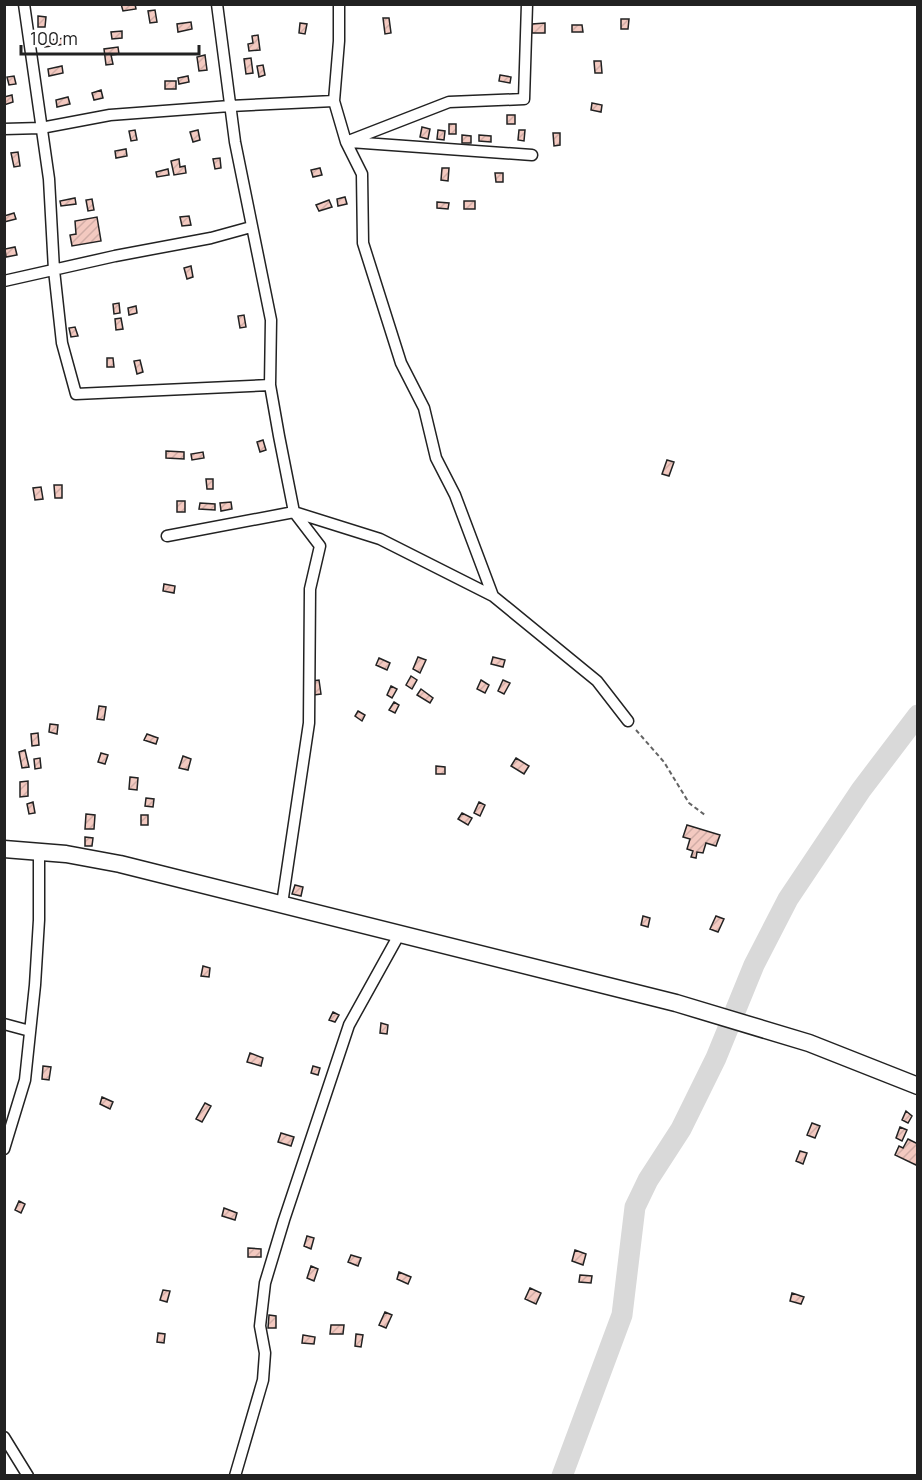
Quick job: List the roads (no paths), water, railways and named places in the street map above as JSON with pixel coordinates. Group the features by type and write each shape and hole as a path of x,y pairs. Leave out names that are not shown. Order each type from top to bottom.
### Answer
{"main road":[{"path":"4,849 39,851 120,864 676,1003 809,1043 918,1086"}],"street":[{"path":"24,4 49,179 54,270 62,343 76,394 270,385"},
{"path":"217,4 230,106 251,227 271,320 270,385 294,512 320,546 310,590 309,723 282,904"},
{"path":"339,4 339,41 334,101 346,142 362,174 363,243 401,363 424,408 436,458 464,517 493,596"},
{"path":"346,142 449,102 524,99 527,4"},
{"path":"4,129 41,128 110,116 230,106 334,101"},
{"path":"346,142 532,155"},
{"path":"4,281 211,238 251,227"},
{"path":"167,536 294,512 380,538 493,596 597,681 628,721"},
{"path":"4,1149 25,1080 39,920 39,851"},
{"path":"235,1476 263,1380 266,1353 260,1326 262,1305 265,1283 284,1220 349,1025 400,933"},
{"path":"4,1024 30,1031"},
{"path":"4,1437 28,1476"}],"waterway":[{"path":"562,1476 622,1315 635,1207 648,1180 681,1129 716,1058 754,965 788,899 861,790 918,715"}]}
